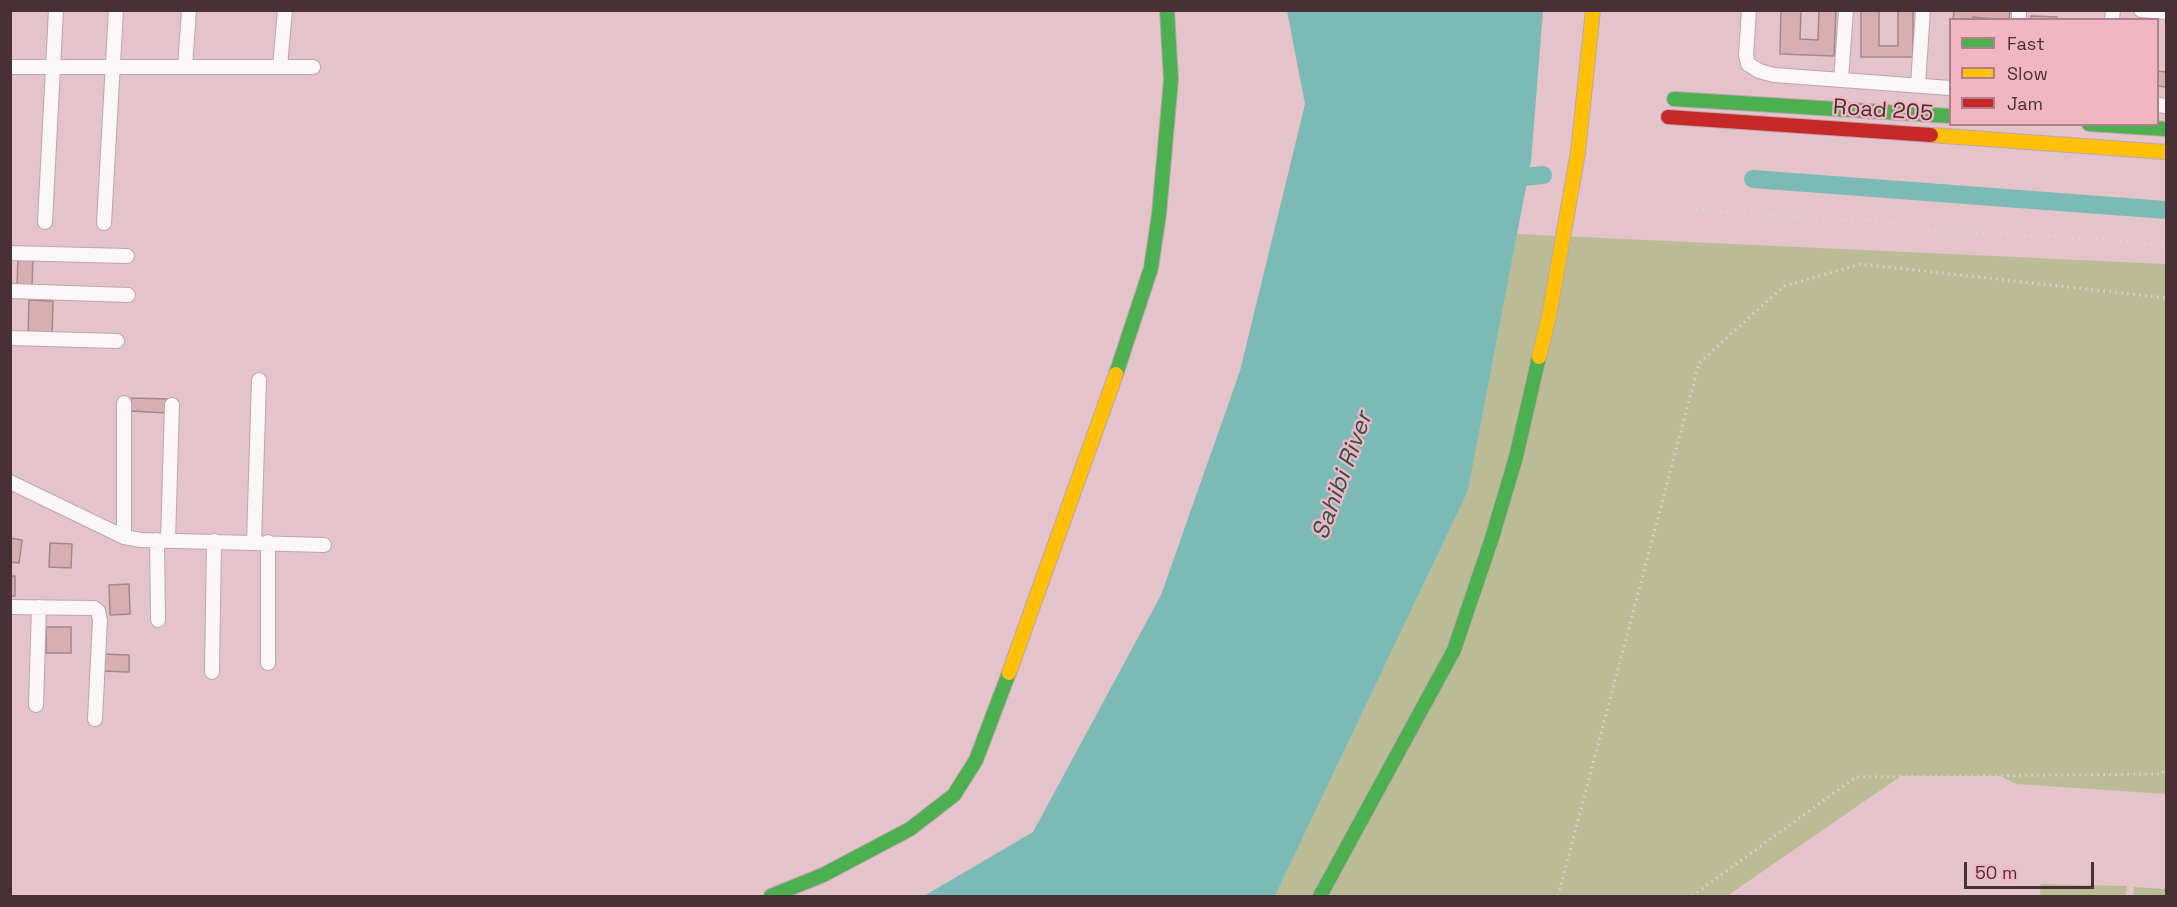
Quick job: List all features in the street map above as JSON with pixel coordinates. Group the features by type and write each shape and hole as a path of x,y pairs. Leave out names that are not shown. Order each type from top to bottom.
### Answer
{"street":[{"path":"45,222 56,10"},
{"path":"104,223 116,10"},
{"path":"185,67 189,10"},
{"path":"280,67 285,10"},
{"path":"771,897 823,875 910,829 954,795 976,760 1114,384 1151,268 1159,214 1171,80 1167,10"},
{"path":"1320,897 1454,650 1489,547 1516,457 1549,316 1578,152 1593,10"},
{"path":"1749,10 1746,55 1748,64 1759,71 1774,75 1949,88"},
{"path":"1841,80 1846,10"},
{"path":"1918,85 1923,10"},
{"path":"2140,10 2166,12"},
{"path":"10,67 313,67"},
{"name":"Road 205","path":"1949,116 1674,99 1668,117 2166,152"},
{"path":"2120,126 2166,129"},
{"path":"10,253 127,256"},
{"path":"10,291 128,295"},
{"path":"10,338 117,341"},
{"path":"254,542 259,380"},
{"path":"124,403 124,537"},
{"path":"158,620 172,405"},
{"path":"10,483 124,537 324,545"},
{"path":"212,672 214,541"},
{"path":"268,542 268,663"},
{"path":"10,607 94,608 100,614 94,719"},
{"path":"36,705 39,607"}],"path":[{"path":"1690,208 1832,220 1886,221 1940,231 2115,240 2166,247"},
{"path":"1558,897 1699,363 1784,286 1861,264 2166,298"},
{"path":"1692,897 1856,777 2162,774 2166,767"}],"green space":[{"path":"1517,234 2166,264 2166,794 2017,784 2000,776 1901,776 1727,896 1275,896 1468,491"},
{"path":"2041,884 2127,886 2126,896 2040,896"},
{"path":"2134,887 2166,889 2166,896 2133,896"}],"water":[{"name":"Sahibi River","path":"1287,11 1543,11 1531,161 1468,491 1275,896 924,896 1033,832 1161,595 1240,371 1305,104"}],"building":[{"path":"1781,10 1801,10 1800,39 1818,40 1819,10 1836,10 1834,56 1780,54"},
{"path":"1861,10 1879,10 1879,46 1898,46 1898,10 1913,10 1913,57 1861,57"},
{"path":"1954,10 2010,10 2009,18 1953,18"},
{"path":"2031,16 2057,17 2057,18 2031,18"},
{"path":"2159,71 2166,72 2166,87 2159,86"},
{"path":"18,256 33,256 32,288 17,288"},
{"path":"29,300 53,301 52,338 28,337"},
{"path":"131,398 169,399 168,413 130,411"},
{"path":"10,538 22,540 19,563 10,562"},
{"path":"50,543 72,544 71,568 49,567"},
{"path":"10,576 15,576 15,596 10,596"},
{"path":"129,584 130,614 110,615 109,585"},
{"path":"46,627 71,627 71,653 46,653"},
{"path":"101,654 129,655 129,672 100,671"}],"waterway":[{"path":"1506,179 1543,175"},
{"path":"1753,179 2166,210"}],"traffic: fast":[{"path":"1116,374 1151,268 1159,214 1171,80 1167,10"},
{"path":"1674,99 1949,116"},
{"path":"2120,126 2166,129"},
{"path":"1320,896 1454,650 1492,538 1516,457 1539,357"},
{"path":"771,896 823,875 910,829 954,795 976,760 1009,673"}],"traffic: slow":[{"path":"1539,357 1549,316 1578,152 1593,10"},
{"path":"1931,135 2166,152"},
{"path":"1009,673 1116,374"}],"traffic: jam":[{"path":"1668,117 1931,135"}]}
